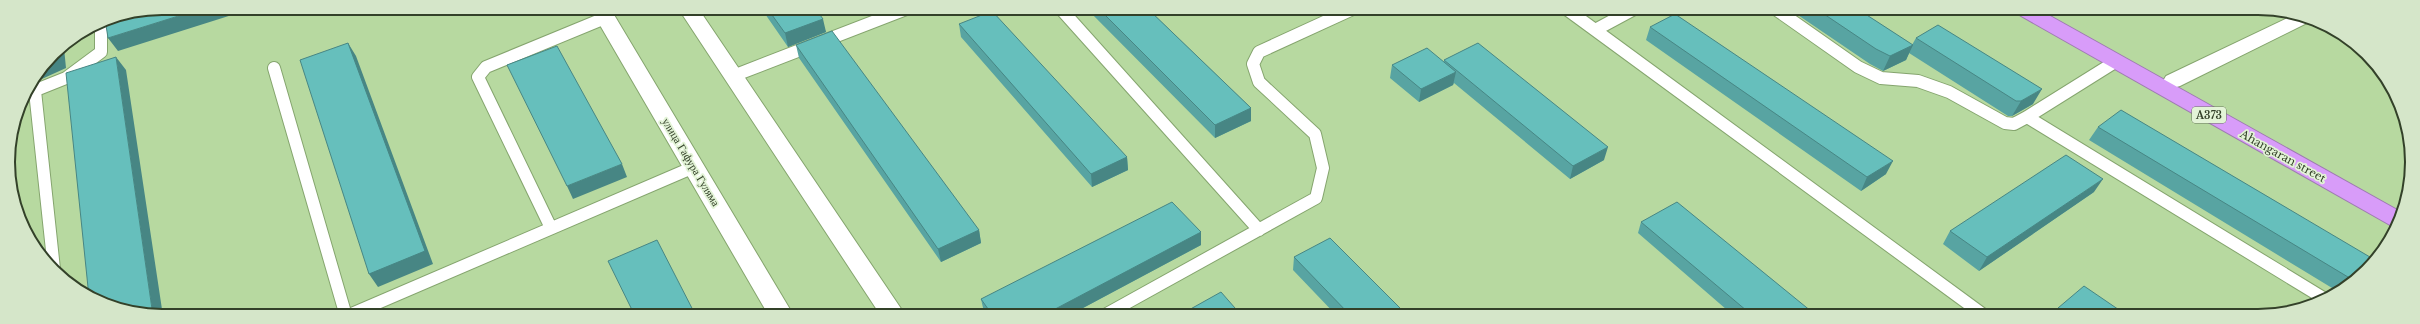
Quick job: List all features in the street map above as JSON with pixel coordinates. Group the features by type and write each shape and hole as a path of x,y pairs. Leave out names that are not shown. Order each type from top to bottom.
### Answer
{"highway":[{"name":"Ahangaran street","path":"2033,15 2115,62 2167,84 2398,206"},
{"name":"Ahangaran street","path":"2055,15 2167,84 2394,218"}],"street":[{"name":"улица Гафура Гуляма","path":"603,15 778,309"},
{"path":"693,15 889,309"},
{"path":"2167,84 2299,21"}],"lane":[{"path":"551,228 478,77 480,72 486,67 598,15"},
{"path":"733,76 891,15"},
{"path":"1066,15 1259,230"},
{"path":"1116,309 1316,198 1323,168 1315,134 1259,82 1253,64 1259,52 1340,15"},
{"path":"1576,15 1976,309"},
{"path":"1597,30 1624,15"},
{"path":"1784,15 1858,67 1881,78 1918,81 1949,92 2005,123 2014,124 2027,117 2115,62"},
{"path":"33,91 55,84 86,67 101,52 101,28"},
{"path":"274,68 344,309"},
{"path":"31,96 53,261"},
{"path":"2027,117 2319,296"},
{"path":"362,309 694,167"}],"building":[{"path":"152,15 182,15 108,38 106,26 124,20"},
{"path":"772,15 820,15 823,19 785,33"},
{"path":"982,15 996,15 1127,157 1091,174 959,24"},
{"path":"1105,15 1154,15 1251,108 1215,125"},
{"path":"1673,15 1676,15 1893,161 1867,177 1650,27"},
{"path":"1825,15 1867,15 1913,45 1890,56 1876,49"},
{"path":"1938,25 2042,89 2021,101 2016,101 1916,38"},
{"path":"832,31 979,230 938,249 796,45"},
{"path":"348,43 425,251 369,274 300,60"},
{"path":"1478,43 1608,147 1573,166 1444,60"},
{"path":"557,46 622,164 567,186 507,65"},
{"path":"1427,48 1456,72 1421,89 1392,65"},
{"path":"116,57 152,309 124,304 106,298 88,289 66,73"},
{"path":"2121,110 2370,257 2349,278 2098,127"},
{"path":"2066,155 2103,179 1987,257 1950,231"},
{"path":"1172,202 1201,232 1055,309 988,309 981,299"},
{"path":"1677,202 1808,309 1745,309 1641,222"},
{"path":"1330,238 1401,309 1344,309 1294,257"},
{"path":"657,240 692,309 632,309 608,261"},
{"path":"2084,286 2118,309 2059,309 2058,308"},
{"path":"1221,292 1236,309 1191,309"}]}
